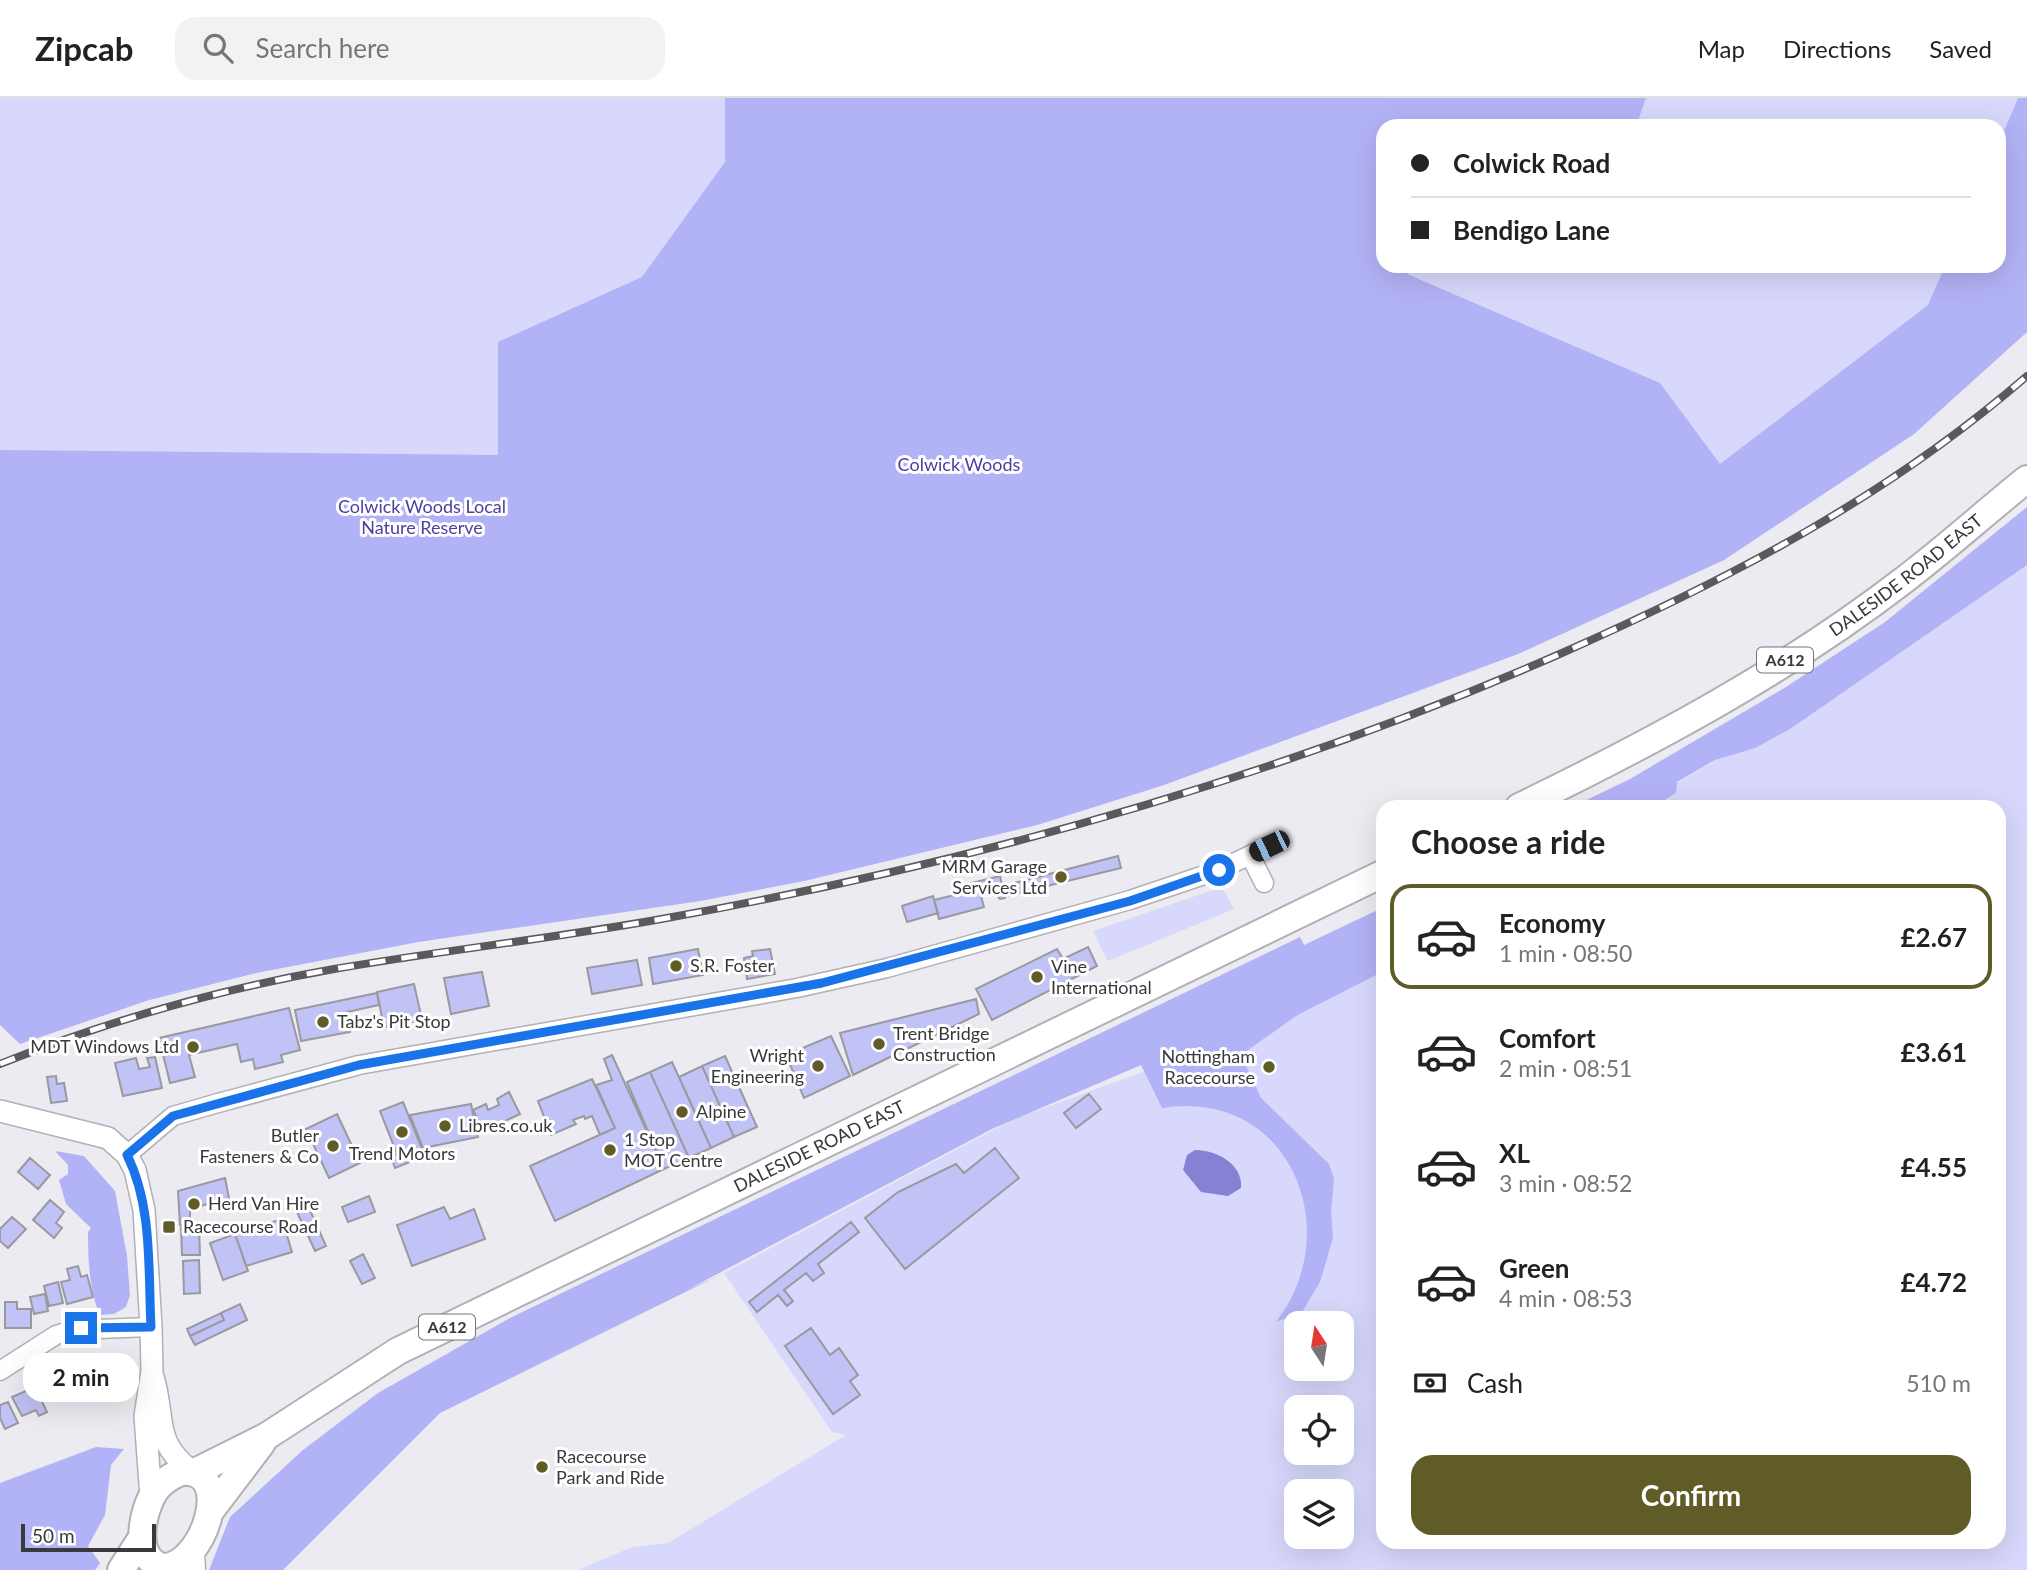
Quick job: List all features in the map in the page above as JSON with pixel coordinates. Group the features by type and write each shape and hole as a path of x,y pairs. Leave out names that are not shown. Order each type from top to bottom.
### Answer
{"main road":[{"name":"DALESIDE ROAD EAST","path":"1534,800 1626,755 1807,647 1902,581 2027,479"},
{"name":"DALESIDE ROAD EAST","path":"151,1498 171,1476 193,1471 267,1436 398,1352 1376,877"},
{"name":"DALESIDE ROAD EAST","path":"181,1565 212,1509 267,1436"},
{"path":"193,1471 208,1486 212,1509"},
{"path":"121,1570 141,1539 151,1498"},
{"path":"141,1539 147,1555 181,1565"}],"street":[{"path":"127,1155 173,1116 242,1096 359,1065 789,990 879,970 1130,901 1219,870 1269,846"},
{"path":"1250,855 1264,883"},
{"path":"0,1111 31,1121 93,1132 108,1138 127,1155 135,1170 144,1210 151,1327 152,1371 145,1416 151,1498"},
{"path":"1,1369 56,1335 72,1330 151,1327"},
{"path":"152,1371 162,1409 164,1443 172,1456 193,1471"}],"green space":[{"name":"Colwick Woods","path":"0,98 2027,98 2027,332 1914,434 1724,560 1518,654 1164,785 1037,825 804,881 700,901 418,942 256,973 149,1000 20,1044 0,1025"},
{"name":"Colwick Woods","path":"725,98 1646,98 1638,119 1376,119 1376,273 1409,273 1660,383 1720,464 1928,305 1942,273 2006,273 2006,126 2018,98 2027,98 2027,332 1914,434 1724,560 1518,654 1164,785 1037,825 804,881 700,901 418,942 256,973 149,1000 20,1044 0,1025 0,450 498,455 498,342 642,277 725,162"},
{"path":"2027,507 2027,565 1790,729 1755,748 1715,760 1677,782 1676,793 1665,800 1586,800 1630,779 1786,687 1885,622"},
{"name":"Nottingham Racecourse","path":"2027,565 2027,1570 578,1570 632,1547 668,1543 846,1435 832,1432 724,1273 1014,1119 1296,1016 1376,975 1376,1549 2006,1549 2006,800 1666,800 1674,795 1677,783 1890,659"},
{"path":"1222,887 1234,909 1108,961 1093,931"},
{"path":"1376,911 1376,975 1296,1016 1241,1055 1261,1098 1329,1164 1334,1179 1331,1212 1333,1238 1320,1282 1303,1311 1284,1311 1284,1319 1276,1322 1297,1285 1306,1246 1305,1208 1293,1172 1272,1142 1243,1119 1206,1107 1162,1108 1141,1065 992,1129 685,1291 724,1273 440,1413 283,1570 209,1570 230,1517 303,1450 378,1393 510,1318 1300,937 1304,945"},
{"path":"55,1151 84,1156 115,1191 127,1256 130,1295 126,1307 114,1314 100,1315 96,1306 89,1263 88,1232 91,1228 66,1204 59,1180 68,1174 68,1165"},
{"path":"96,1447 124,1449 111,1465 105,1515 88,1546 100,1563 95,1570 0,1570 0,1483"}],"shaded area":[{"path":"1195,1150 1212,1153 1227,1160 1238,1172 1241,1188 1228,1196 1201,1192 1183,1170 1187,1155"}],"building":[{"name":"MRM Garage Services Ltd","path":"1118,856 1121,868 1006,896 1003,886"},
{"path":"1000,876 1005,898 1000,899 988,885 969,890 968,884"},
{"path":"979,889 984,907 939,919 934,900"},
{"path":"933,896 938,913 907,922 902,906"},
{"name":"Vine International","path":"1088,947 1097,966 992,1020 976,989 1057,949 1063,959"},
{"name":"S.R. Foster","path":"698,949 703,975 653,984 649,958"},
{"path":"770,949 775,974 747,979 744,958 753,956 752,951"},
{"path":"637,960 642,985 592,994 587,968"},
{"path":"482,972 489,1006 451,1014 444,978"},
{"path":"414,984 422,1020 384,1027 377,992"},
{"name":"Tabz's Pit Stop","path":"377,993 379,1005 347,1012 350,1032 301,1041 295,1010"},
{"name":"Trent Bridge Construction","path":"976,999 979,1014 853,1075 840,1033"},
{"name":"MDT Windows Ltd","path":"289,1008 300,1050 281,1055 283,1062 255,1069 253,1059 241,1062 237,1044 189,1055 195,1077 170,1083 159,1038"},
{"name":"Wright Engineering","path":"831,1036 850,1076 804,1098 786,1055"},
{"name":"1 Stop MOT Centre","path":"612,1055 664,1169 555,1221 530,1166 615,1128 596,1085 612,1080 604,1059"},
{"path":"725,1056 757,1127 734,1137 702,1066"},
{"path":"155,1057 162,1088 123,1096 115,1063 136,1058 139,1069 150,1067 147,1058"},
{"name":"Alpine","path":"672,1062 711,1148 689,1158 650,1072"},
{"path":"702,1066 734,1137 711,1148 679,1077"},
{"path":"650,1072 689,1158 664,1169 627,1082"},
{"path":"56,1076 57,1084 64,1083 67,1101 51,1103 47,1077"},
{"path":"592,1079 615,1128 600,1135 592,1116 585,1119 584,1116 573,1120 576,1124 551,1135 538,1101"},
{"path":"509,1092 520,1114 484,1131 473,1110 486,1104 488,1110 499,1105 497,1099"},
{"path":"1089,1094 1101,1109 1076,1128 1064,1113"},
{"name":"Trend Motors","path":"403,1102 425,1156 395,1168 391,1157 397,1154 380,1111"},
{"name":"Libres.co.uk","path":"471,1104 478,1137 423,1148 410,1115"},
{"name":"Butler Fasteners & Co","path":"337,1114 360,1163 329,1178 306,1129"},
{"path":"995,1148 1019,1178 905,1269 865,1218 898,1192 956,1164 964,1173"},
{"path":"30,1158 50,1175 38,1189 18,1172"},
{"name":"Herd Van Hire","path":"225,1178 229,1198 190,1209 190,1224 180,1225 178,1191"},
{"path":"369,1196 375,1212 348,1222 342,1207"},
{"path":"50,1200 64,1212 56,1223 62,1228 54,1238 33,1220"},
{"path":"444,1207 450,1219 474,1209 485,1239 412,1266 397,1225"},
{"path":"309,1208 326,1246 315,1251 297,1212"},
{"path":"12,1217 26,1229 8,1248 0,1241 0,1229"},
{"path":"282,1219 292,1252 246,1266 235,1234"},
{"path":"851,1222 859,1232 818,1264 824,1273 813,1281 806,1273 784,1290 793,1301 787,1306 778,1295 757,1312 749,1302"},
{"path":"181,1227 199,1227 200,1255 182,1255"},
{"path":"235,1234 248,1271 223,1280 210,1243"},
{"path":"363,1254 375,1278 362,1284 350,1261"},
{"path":"199,1260 200,1293 184,1294 183,1261"},
{"path":"78,1266 81,1277 87,1275 93,1297 67,1304 61,1282 70,1280 67,1269"},
{"path":"58,1282 63,1303 49,1306 44,1286"},
{"path":"45,1294 48,1311 34,1314 30,1297"},
{"path":"5,1302 17,1302 17,1309 31,1309 31,1328 5,1328"},
{"path":"240,1304 247,1320 195,1345 190,1336 224,1320 221,1313"},
{"path":"221,1313 224,1320 190,1336 187,1329"},
{"path":"811,1328 830,1355 839,1348 858,1375 850,1381 860,1395 833,1414 785,1346"},
{"path":"84,1363 90,1366 92,1364 108,1377 104,1382 108,1386 95,1400 88,1395 86,1398 78,1396 81,1387 70,1382"},
{"path":"35,1387 47,1412 39,1416 36,1410 22,1416 12,1397"},
{"path":"8,1402 18,1423 5,1429 0,1418 0,1405"}],"railway":[{"path":"0,1064 123,1020 249,986 334,969 626,925 782,896 1010,843 1234,777 1454,698 1625,625 1746,565 1805,532 1919,460 2027,376"}],"place":[{"name":"MRM Garage Services Ltd","path":"1061,877"},
{"name":"S.R. Foster","path":"676,966"},
{"name":"Vine International","path":"1037,977"},
{"name":"Tabz's Pit Stop","path":"323,1022"},
{"name":"Trent Bridge Construction","path":"879,1044"},
{"name":"MDT Windows Ltd","path":"193,1047"},
{"name":"Wright Engineering","path":"818,1066"},
{"name":"Nottingham Racecourse","path":"1269,1067"},
{"name":"Alpine","path":"682,1112"},
{"name":"Libres.co.uk","path":"445,1126"},
{"name":"Trend Motors","path":"402,1132"},
{"name":"Butler Fasteners & Co","path":"333,1146"},
{"name":"1 Stop MOT Centre","path":"610,1150"},
{"name":"Herd Van Hire","path":"194,1204"},
{"name":"Racecourse Road","path":"169,1227"},
{"name":"Racecourse Park and Ride","path":"542,1467"}],"route":[{"path":"81,1328 151,1327 144,1210 135,1170 127,1155 173,1116 359,1065 789,990 887,968 1130,901 1219,870"}],"park label":[{"name":"Colwick Woods Local Nature Reserve","path":"422,517"}]}
